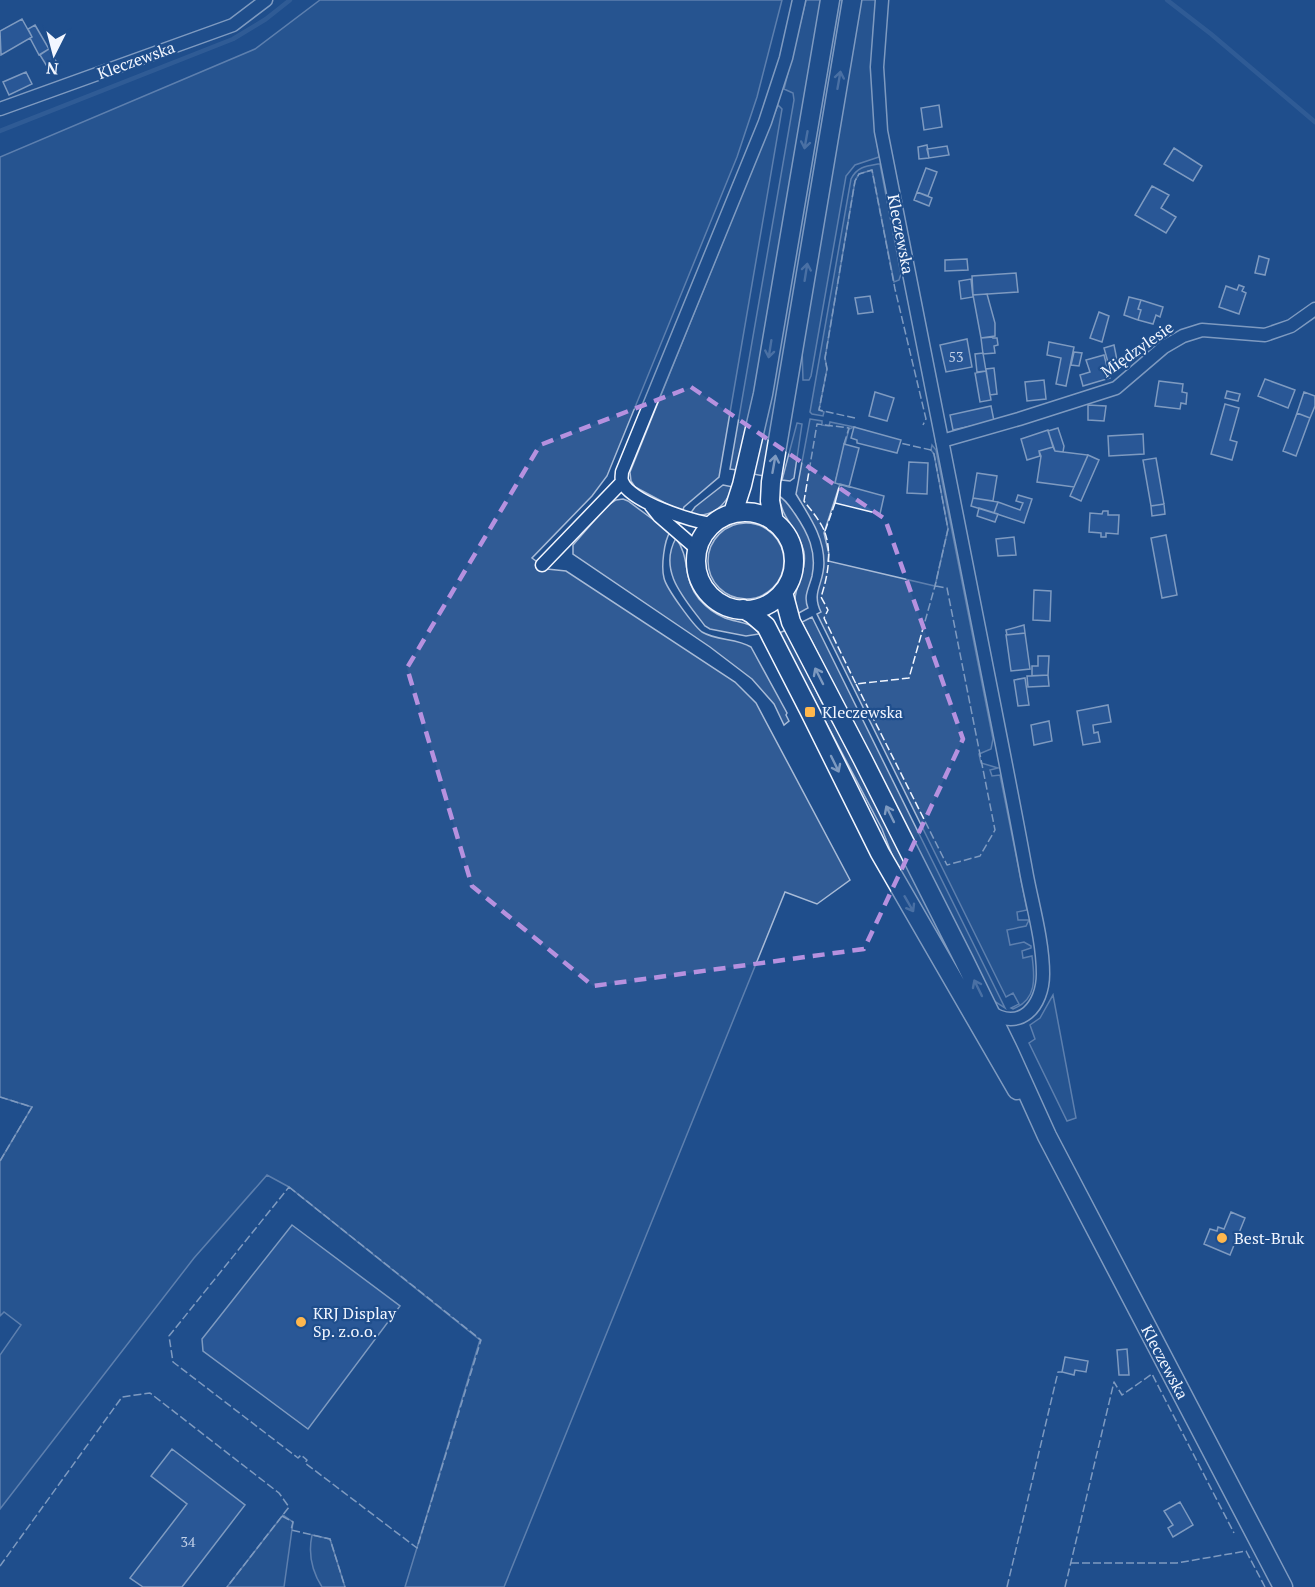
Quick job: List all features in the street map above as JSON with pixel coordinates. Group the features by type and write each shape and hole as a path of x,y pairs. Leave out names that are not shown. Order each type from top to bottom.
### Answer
{"main road":[{"path":"733,513 742,485 763,394 830,0"},
{"path":"774,522 770,501 771,482 852,0"},
{"path":"733,513 755,513 774,522 787,537 793,555 790,581 783,592 765,605 743,609 717,601 706,591 699,577 696,563 697,549 703,536 712,525 733,513"},
{"name":"Kleczewska","path":"783,592 791,622 989,1011 1047,1136 1283,1587"},
{"name":"Kleczewska","path":"743,609 766,626 880,853 1004,1070 1047,1136"}],"street":[{"name":"Kleczewska","path":"0,109 233,25 266,0"},
{"path":"712,525 684,518 648,503 629,491 622,482 622,472 765,122 777,89 800,0"},
{"name":"Kleczewska","path":"882,0 877,67 881,131 1027,873 1043,970 1043,986 1038,1000 1031,1009 1014,1020"},
{"name":"Międzylesie","path":"942,441 1116,388 1164,347 1183,336 1202,330 1265,335 1291,326 1315,309"},
{"path":"542,565 622,482"},
{"path":"648,503 659,516 697,549"},
{"path":"989,1011 1007,1020 1014,1020 1010,1031 1009,1052"}],"highlighted area":[{"path":"691,387 885,519 963,739 864,949 593,986 472,886 407,668 540,445"}],"shaded area":[{"path":"320,0 782,0 757,97 737,157 607,476 592,496 532,558 547,569 566,571 735,682 756,703 850,880 817,904 785,892 504,1587 405,1587 480,1340 289,1187 267,1175 194,1258 0,1509 0,1355 21,1325 4,1312 0,1316 0,1161 32,1107 0,1097 0,157 255,49"},
{"path":"806,0 822,0 760,367 737,470 730,469 794,100 793,93 784,89"},
{"path":"839,0 844,0 764,476 753,474"},
{"path":"860,0 876,0 872,78 879,157 855,165 846,176 811,376 809,380 803,380 802,347"},
{"path":"778,105 782,109 719,477 684,507 682,512 635,487 631,481 630,472"},
{"path":"880,164 901,274 899,280 894,282 872,170 859,174 855,181 825,358 827,369 819,410 824,412 823,416 812,414 810,412 851,179 866,166"},
{"path":"810,419 822,421 822,425 829,426 830,422 854,427 849,429 835,483 840,484 824,533 829,554 828,561 935,586 948,529 934,454 931,450 932,445 936,450 993,739 991,749 979,754 981,763 998,768 990,770 992,776 1000,775 1027,910 1017,912 1018,920 1029,920 1026,926 1007,930 1010,945 1024,942 1031,946 1022,951 1023,958 1032,956 1034,972 1033,987 1027,1000 1013,1009 1011,1008 1019,1004 1013,993 1006,997 817,614 821,612 817,599 824,563 823,553 815,527 796,494"},
{"path":"797,423 802,424 794,478 790,481 782,480"},
{"path":"723,485 733,487 722,505 705,514 690,514 695,507"},
{"path":"779,496 800,521 812,551 812,576 806,596 808,608 797,614 795,599 803,571 804,552 802,544 783,512"},
{"path":"623,499 670,532 663,567 664,578 670,590 702,632 751,647 787,713 789,721 784,725 774,704 752,679 710,647 573,554 573,545 607,506 616,500"},
{"path":"746,523 760,526 773,534 781,547 784,561 781,575 773,588 760,596 746,599 732,596 719,588 711,575 708,561 711,547 719,534 732,526"},
{"path":"676,538 684,553 690,584 699,599 718,614 748,625 759,634 746,636 705,626 682,596 672,574 671,550"},
{"path":"812,617 1005,1008 994,1001 802,622"},
{"path":"786,630 829,717 852,752 1011,1067 894,860 882,829 779,633"},
{"path":"1053,995 1076,1118 1067,1121 1029,1043 1035,1039 1030,1025 1040,1018"},
{"path":"283,1515 293,1522 284,1587 227,1587"},
{"path":"312,1535 330,1539 345,1587 322,1587 311,1562"}],"building":[{"path":"22,19 32,37 1,55 0,31"},
{"path":"35,25 49,49 39,55 28,29"},
{"path":"49,49 57,63 48,68 40,55"},
{"path":"26,72 32,84 9,95 3,82"},
{"path":"939,105 942,127 924,130 921,108"},
{"path":"927,145 929,158 919,159 918,147"},
{"path":"947,146 949,155 929,158 927,149"},
{"path":"1174,148 1202,166 1193,181 1164,164"},
{"path":"926,168 937,172 928,196 917,192"},
{"path":"1152,186 1169,195 1161,208 1176,217 1166,233 1135,215"},
{"path":"917,192 932,198 929,206 914,200"},
{"path":"1259,256 1269,259 1265,275 1255,273"},
{"path":"967,259 968,270 945,271 945,260"},
{"path":"1016,273 1018,292 973,295 972,276"},
{"path":"971,279 973,297 961,299 959,281"},
{"path":"1239,285 1244,287 1242,291 1246,293 1239,314 1219,307 1226,286 1237,290"},
{"path":"987,294 995,323 995,336 981,338 973,295"},
{"path":"870,296 873,312 858,314 855,298"},
{"path":"1129,297 1141,300 1138,320 1124,315"},
{"path":"1141,300 1163,307 1160,317 1156,315 1153,324 1138,320"},
{"path":"1099,312 1109,316 1102,342 1090,338"},
{"path":"981,338 997,338 998,345 994,346 995,353 983,354"},
{"path":"967,339 972,367 946,372 940,345"},
{"path":"1049,342 1074,347 1066,386 1056,384 1061,358 1047,355"},
{"path":"1114,345 1119,370 1111,373 1104,348"},
{"path":"1074,352 1082,353 1079,366 1071,365"},
{"path":"983,353 986,371 977,372 975,354"},
{"path":"1104,355 1110,378 1083,386 1080,375 1090,372 1086,360"},
{"path":"994,368 997,394 990,395 986,369"},
{"path":"986,371 991,400 980,402 975,373"},
{"path":"1265,379 1295,390 1288,408 1258,396"},
{"path":"1044,380 1046,399 1027,401 1025,382"},
{"path":"1159,381 1183,384 1182,392 1187,393 1186,404 1181,403 1180,409 1155,406"},
{"path":"1227,391 1240,394 1238,401 1225,398"},
{"path":"875,392 894,398 887,421 869,416"},
{"path":"1304,392 1315,396 1315,406 1310,418 1297,413"},
{"path":"1225,404 1239,408 1230,440 1237,442 1232,460 1211,454"},
{"path":"1088,405 1106,406 1104,421 1088,420"},
{"path":"991,406 994,421 953,430 950,415"},
{"path":"1297,413 1310,418 1296,456 1283,451"},
{"path":"854,427 901,440 897,453 857,443 857,440 851,438"},
{"path":"1058,428 1064,446 1063,452 1055,451 1048,431"},
{"path":"1048,430 1053,447 1039,451 1040,456 1027,460 1021,439"},
{"path":"1143,434 1144,454 1109,456 1108,436"},
{"path":"844,444 859,448 849,487 835,483"},
{"path":"1053,447 1055,451 1088,455 1074,487 1037,482 1041,456 1039,451"},
{"path":"1088,455 1099,460 1081,501 1070,496"},
{"path":"1156,458 1164,504 1151,506 1143,460"},
{"path":"909,462 928,463 927,494 907,493"},
{"path":"977,473 997,476 993,501 973,498"},
{"path":"840,484 884,496 880,514 835,503"},
{"path":"1018,495 1032,499 1024,523 994,513 998,502 1020,510 1023,503 1016,501"},
{"path":"973,498 998,502 994,513 971,506"},
{"path":"1164,504 1165,514 1152,516 1151,506"},
{"path":"979,508 998,514 995,522 977,516"},
{"path":"1103,511 1108,511 1108,515 1119,515 1118,534 1106,533 1106,537 1101,537 1101,533 1089,532 1090,513 1102,514"},
{"path":"1166,535 1177,595 1162,598 1151,538"},
{"path":"1014,537 1016,555 998,556 996,539"},
{"path":"1034,590 1051,591 1050,621 1033,620"},
{"path":"1024,625 1025,633 1007,635 1006,630"},
{"path":"1025,633 1030,669 1011,671 1006,635"},
{"path":"1038,656 1049,656 1048,675 1032,676 1032,666 1038,666"},
{"path":"1048,675 1049,686 1028,687 1027,676"},
{"path":"1025,678 1029,705 1018,706 1014,680"},
{"path":"1108,705 1111,722 1093,725 1094,733 1098,732 1100,742 1083,745 1077,711"},
{"path":"1049,721 1052,741 1034,745 1031,725"},
{"name":"Best-Bruk","path":"1231,1212 1245,1218 1230,1255 1204,1244 1210,1229 1217,1231 1218,1227 1224,1229"},
{"name":"KRJ Display Sp. z.o.o.","path":"292,1225 400,1306 308,1429 203,1351 202,1339"},
{"path":"1127,1349 1129,1375 1119,1375 1117,1350"},
{"path":"1065,1357 1088,1361 1086,1372 1075,1370 1074,1375 1062,1372"},
{"path":"172,1449 245,1505 182,1587 143,1587 130,1578 187,1504 151,1476"},
{"path":"1180,1502 1193,1525 1173,1537 1168,1528 1173,1525 1164,1511"}],"waterway":[{"path":"0,131 233,39 266,19 290,0"},
{"path":"1167,0 1315,122"}],"fence":[{"path":"855,418 819,410 827,369 825,358 855,181 859,174 872,170 895,289 926,419 923,425"},
{"path":"844,444 849,428 817,424 804,501 821,524 828,545 826,580 821,597 828,610 824,618 856,684 909,678 935,586 948,529 934,454 931,450 900,443"},
{"path":"825,531 835,503"},
{"path":"856,684 947,865 980,856 995,830 947,588 935,586"},
{"path":"0,1097 32,1107 0,1161"},
{"path":"289,1187 481,1340 417,1548 305,1463 307,1460 301,1455 298,1458 173,1362 169,1336 289,1187"},
{"path":"1007,1587 1058,1372 1062,1372"},
{"path":"1065,1587 1114,1382 1122,1395 1152,1374 1234,1533"},
{"path":"0,1566 122,1397 150,1393 279,1493 289,1507 227,1587"},
{"path":"282,1516 293,1522 291,1530 330,1539 345,1587"},
{"path":"1071,1563 1177,1563 1246,1551 1265,1587"}],"place":[{"name":"Kleczewska","path":"810,712"},
{"name":"Best-Bruk","path":"1222,1238"},
{"name":"KRJ Display Sp. z.o.o.","path":"301,1322"}]}
